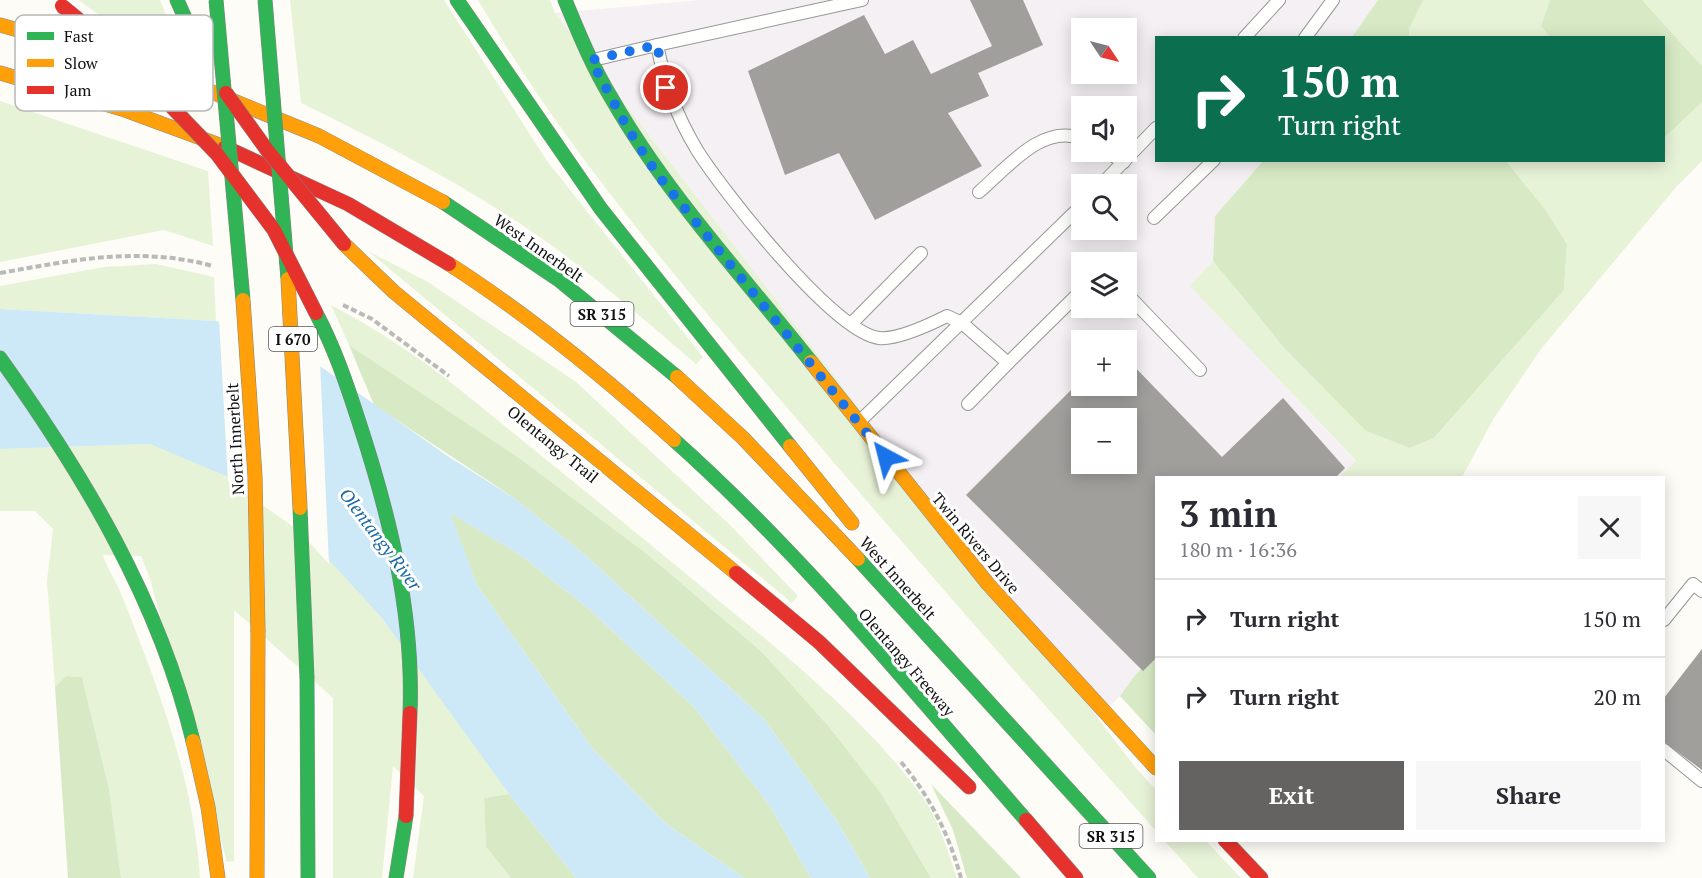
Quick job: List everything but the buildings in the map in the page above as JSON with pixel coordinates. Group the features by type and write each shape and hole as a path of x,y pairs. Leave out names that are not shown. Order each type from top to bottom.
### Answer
{"main road":[{"path":"177,0 184,15"},
{"name":"North Innerbelt","path":"216,0 246,330 255,476 258,632 257,878"},
{"name":"I 670","path":"265,0 278,129 292,331 307,678 308,878"},
{"path":"458,0 602,209 863,537"},
{"name":"Twin Rivers Drive","path":"565,0 591,60 628,129 657,174 859,422 935,520 1041,646 1155,767"},
{"path":"57,3 72,15"},
{"name":"West Innerbelt","path":"0,25 15,29"},
{"path":"213,71 267,150 344,244 394,292 819,642 982,800"},
{"name":"Olentangy Freeway","path":"0,74 15,78"},
{"name":"West Innerbelt","path":"213,92 319,136 438,199 559,280 649,352 743,438 848,547 1072,795"},
{"name":"Olentangy Freeway","path":"126,111 220,146 298,180 413,240 530,318 658,424 709,473 813,580 1076,878"},
{"path":"176,111 217,154 274,230 334,347 375,471 404,598 411,693 405,816 396,878"},
{"path":"0,358 40,412 81,475 128,563 163,646 197,758 218,878"},
{"path":"908,592 1072,795"},
{"name":"SR 315","path":"1072,795 1149,878"},
{"path":"1016,831 1068,878"},
{"path":"1227,842 1262,878"}],"lane":[{"path":"591,60 862,0"},
{"path":"1306,36 1333,0"},
{"path":"1246,36 1277,1"},
{"path":"657,45 666,88 697,149 729,196 796,276 851,324 879,338 920,330 947,316 962,323 1008,363"},
{"path":"1137,148 1155,129"},
{"path":"979,192 1036,143 1053,135 1071,135"},
{"path":"1112,174 1124,162"},
{"path":"1154,218 1212,162"},
{"path":"859,422 1071,217"},
{"path":"851,324 921,253"},
{"path":"968,404 1071,301"},
{"path":"1137,304 1200,370"},
{"path":"1665,619 1693,584 1702,591"},
{"path":"1665,751 1702,781"}],"path":[{"path":"0,273 81,258 128,254 168,256 215,267"},
{"path":"337,302 372,319 451,377"},
{"path":"899,760 922,787 939,815 961,878"}],"shaded area":[{"path":"701,0 1378,0 1353,36 1155,36 1155,162 1262,162 1215,216 1213,261 1191,286 1356,462 1341,476 1155,476 1155,655 1136,674 1120,696 1093,722 555,13"}],"green space":[{"path":"79,0 160,0 166,15 99,15"},
{"path":"290,0 444,0 547,161 703,357 696,364 579,266 500,210 402,154 301,103"},
{"path":"478,0 550,0 555,13 1136,768 1155,789 1155,830 876,512 661,258 583,158 511,54"},
{"path":"1378,0 1423,0 1409,29 1409,36 1353,36"},
{"path":"1423,0 1550,0 1541,26 1549,36 1409,36 1409,29"},
{"path":"1550,0 1642,0 1702,66 1702,102 1665,137 1665,36 1549,36 1541,26"},
{"path":"1642,0 1702,0 1702,66"},
{"path":"0,101 15,106 15,111 30,111 208,171 213,246 164,230 0,262"},
{"path":"1702,102 1702,161 1677,186 1541,349 1494,418 1463,476 1341,476 1356,461 1190,286 1213,261 1285,349 1366,431 1411,448 1434,438 1564,290 1567,244 1545,209 1507,162 1665,162 1665,137"},
{"path":"1262,162 1507,162 1545,209 1567,244 1564,290 1434,438 1410,448 1366,431 1285,349 1213,261 1215,216"},
{"path":"368,251 428,282 576,382 730,525 798,596 792,603"},
{"path":"156,264 214,277 216,321 0,309 0,286 104,267"},
{"path":"331,305 389,339 444,377 765,638 821,687 874,739 921,795 938,824 957,878 931,878 882,795 762,652 647,554 522,460 349,345"},
{"path":"349,345 522,460 647,554 762,652 829,727 882,795 931,878 870,878 837,821 764,719 584,554 514,498 374,405"},
{"path":"150,444 217,471 269,504 309,538 383,619 417,663 509,794 484,798 486,847 511,878 413,878 424,796 393,766 382,878 333,878 333,698 234,610 234,861 227,862 150,579 141,556 103,555 120,591 172,734 190,805 200,878 121,878 109,789 82,677 66,676 55,687 47,581 53,529 35,511 0,511 0,449"},
{"path":"449,512 519,554 589,609 694,707 770,806 811,878 744,878 665,823 592,748 477,585"},
{"path":"1155,655 1155,734 1120,696 1136,674"},
{"path":"66,676 82,677 109,789 121,878 68,878 55,687"},
{"path":"931,784 1021,878 967,878 953,830"},
{"path":"509,794 576,878 511,878 486,847 484,798"},
{"path":"1166,842 1207,842 1241,878 1198,878"}],"water":[{"name":"Olentangy River","path":"0,309 216,321 293,347 446,455 514,498 584,554 764,719 837,821 870,878 811,878 770,806 694,707 589,609 519,554 450,513 477,585 592,748 665,823 744,878 576,878 509,794 382,618 300,528 226,476 150,444 0,449"}],"pier":[{"path":"219,319 294,344 320,362 329,564 298,530 228,481"}],"traffic: fast":[{"path":"177,0 184,15"},
{"path":"216,0 243,300"},
{"path":"265,0 288,279"},
{"path":"457,0 601,209 790,446"},
{"path":"565,0 605,87 657,168 681,202 811,362"},
{"path":"443,202 559,280 677,377"},
{"path":"316,313 349,392 389,527 408,638 410,713"},
{"path":"0,358 60,447 115,540 160,638 193,741"},
{"path":"674,440 722,484 812,577 899,673 1026,820"},
{"path":"300,508 307,678"},
{"path":"858,559 1149,878"},
{"path":"307,678 308,878"},
{"path":"396,878 406,816"}],"traffic: slow":[{"path":"0,25 15,29"},
{"path":"0,73 15,77"},
{"path":"213,92 319,136 443,202"},
{"path":"127,111 225,147"},
{"path":"344,244 394,292 736,573"},
{"path":"449,264 508,304 565,348 674,440"},
{"path":"288,279 300,508"},
{"path":"243,300 255,476 258,632"},
{"path":"811,362 988,584 1155,767"},
{"path":"677,377 743,438 858,559"},
{"path":"790,446 852,523"},
{"path":"257,878 258,632"},
{"path":"193,741 208,807 218,878"}],"traffic: jam":[{"path":"62,6 73,15"},
{"path":"226,93 267,150 344,244"},
{"path":"176,111 217,154 274,230 316,313"},
{"path":"225,147 348,204 449,264"},
{"path":"736,573 819,642 969,787"},
{"path":"406,816 410,713"},
{"path":"1026,820 1076,878"},
{"path":"1227,842 1261,878"}],"route":[{"path":"666,88 657,45 591,60 628,129 657,174 886,457"}]}
